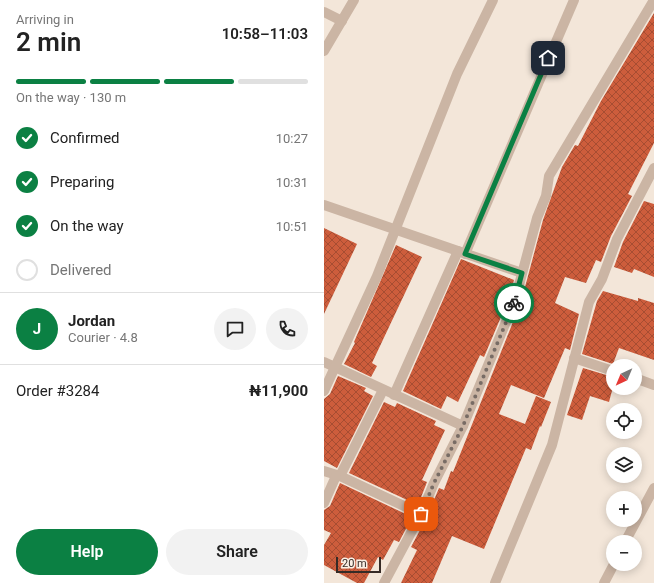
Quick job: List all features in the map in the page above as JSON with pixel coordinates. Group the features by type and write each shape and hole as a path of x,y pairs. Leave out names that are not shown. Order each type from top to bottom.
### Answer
{"street":[{"path":"324,51 354,0"},
{"path":"324,391 336,367 395,231 457,74 493,0"},
{"path":"394,395 462,253 574,0"},
{"path":"384,583 421,514 434,483 463,426 515,300 537,218 546,196 549,176 654,0"},
{"path":"324,12 342,21"},
{"path":"495,583 552,445 589,302 602,279 617,239 654,168"},
{"path":"324,205 395,231 522,273"},
{"path":"574,358 606,369"},
{"path":"324,362 463,426"},
{"path":"642,380 654,384"},
{"path":"324,503 383,390"},
{"path":"324,471 421,514"},
{"path":"629,535 654,488"},
{"path":"604,583 610,571"}],"building":[{"path":"654,13 654,143 628,194 632,196 611,236 601,262 596,260 586,283 565,277 555,303 579,314 570,350 565,348 544,398 511,385 499,414 525,424 536,396 551,402 531,450 526,448 484,549 452,536 432,583 401,583 417,550 411,547 427,517 439,488 444,490 451,471 453,472 521,302 543,220 562,167 575,145 578,146 601,101"},
{"path":"644,201 654,204 654,277 634,269 632,273 614,267 623,242"},
{"path":"324,228 357,244 324,314"},
{"path":"396,245 422,257 372,363 377,366 371,377 344,364 355,343 354,342"},
{"path":"461,259 514,280 509,298 484,357 480,355 458,402 447,396 441,409 403,391"},
{"path":"603,291 638,301 638,298 654,303 654,360 619,348 615,359 606,359 606,362 582,354 597,301"},
{"path":"583,368 606,375 606,395 611,395 609,402 590,396 582,420 567,415"},
{"path":"338,376 366,388 364,391 373,396 337,468 324,461 324,399 330,394"},
{"path":"384,402 395,407 397,403 436,421 434,425 445,430 422,480 427,482 418,505 349,473"},
{"path":"340,483 412,517 399,542 394,540 383,560 378,557 364,583 357,583 324,565 324,545 331,533 324,530 324,510 330,506"}],"way so far":[{"path":"421,514 434,483 463,426 514,303"}],"route":[{"path":"514,303 522,273 465,254 548,58"}]}
